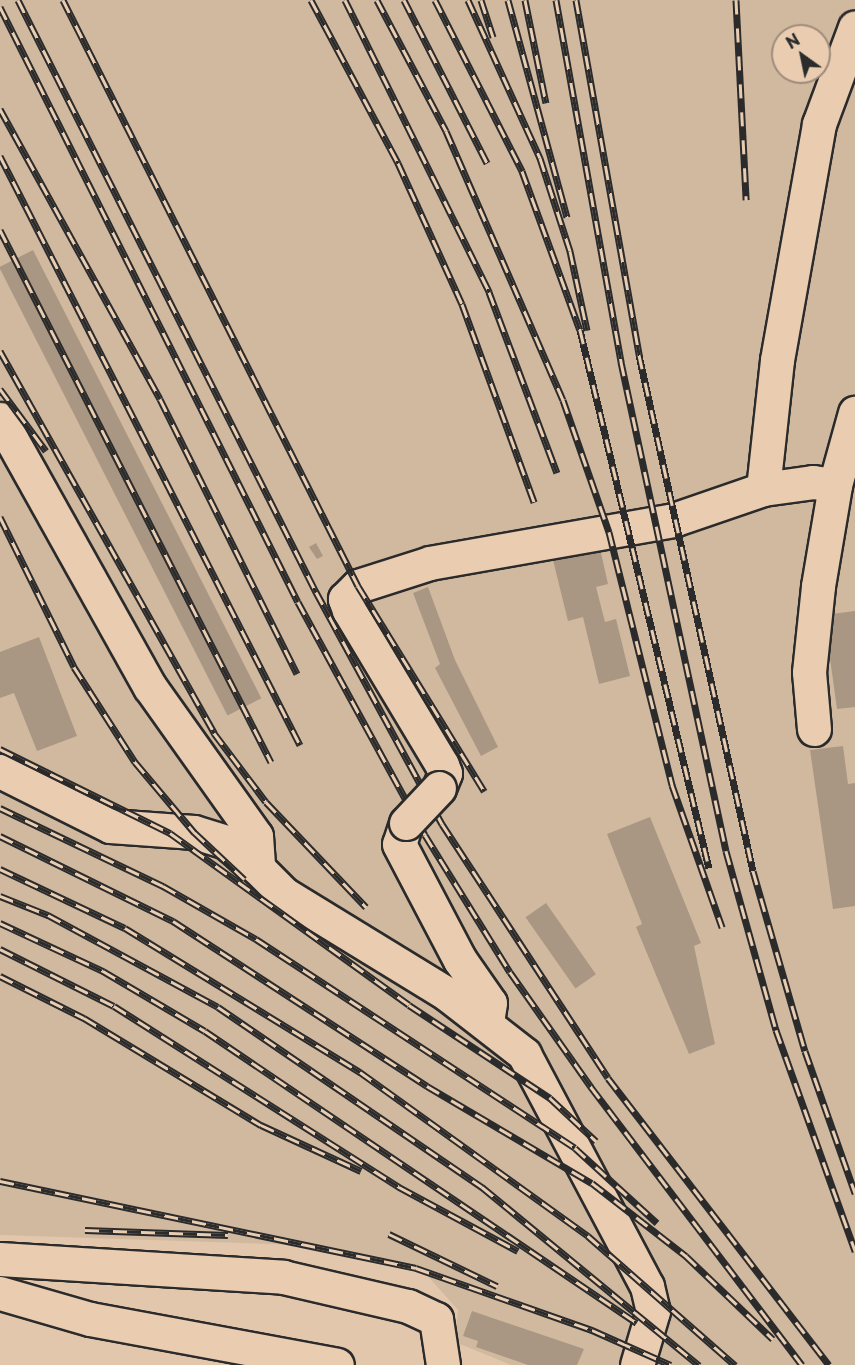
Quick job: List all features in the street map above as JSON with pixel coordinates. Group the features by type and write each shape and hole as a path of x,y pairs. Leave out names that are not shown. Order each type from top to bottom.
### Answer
{"lane":[{"path":"763,489 777,360 819,124 855,27"},
{"path":"813,729 809,672 835,485 855,413"},
{"path":"0,419 150,687 256,836 258,868"},
{"path":"487,1022 490,1003 460,960 399,844 406,823 439,788 446,774 349,610 345,598 358,586 430,562 673,520 763,489 813,482 835,485"},
{"path":"0,771 110,826 194,832 226,842 258,868 284,894 487,1022 524,1054 647,1286 653,1311 637,1365"},
{"path":"0,1259 283,1277 408,1306 436,1319 443,1365"},
{"path":"0,1293 90,1319 337,1365"}],"shaded area":[{"path":"0,0 855,0 855,1365 511,1365 455,1342 458,1310 425,1273 298,1245 0,1235"}],"building":[{"path":"33,250 261,698 227,715 0,269 0,267"},
{"path":"316,543 323,556 317,559 309,547"},
{"path":"599,544 608,584 596,587 605,622 616,619 630,676 599,684 583,617 568,621 552,556"},
{"path":"428,587 455,660 498,747 481,756 435,668 440,664 413,593"},
{"path":"855,611 855,707 837,709 824,615"},
{"path":"39,637 77,736 37,751 14,693 0,698 0,652"},
{"path":"843,746 848,784 855,783 855,906 833,909 810,750"},
{"path":"650,817 701,943 694,946 715,1044 689,1054 636,927 642,924 607,834"},
{"path":"546,903 596,974 575,989 526,917"},
{"path":"472,1311 584,1349 577,1365 528,1365 476,1347 478,1341 463,1336"}],"railway":[{"path":"18,0 316,592 442,824 608,1078 829,1365"},
{"path":"63,0 358,586 484,791"},
{"path":"311,0 398,163 462,304 534,502"},
{"path":"345,0 489,292 557,473"},
{"path":"377,0 446,131 563,400 609,532 672,785 722,927"},
{"path":"404,0 487,163"},
{"path":"435,0 522,171 580,330 709,868"},
{"path":"468,0 540,158 570,251 587,330"},
{"path":"481,0 493,37"},
{"path":"508,0 567,217"},
{"path":"525,0 546,103"},
{"path":"556,0 621,362 726,851 776,1030 855,1251"},
{"path":"576,0 639,355 753,871 805,1051 855,1193"},
{"path":"736,0 746,200"},
{"path":"0,7 298,602 425,835 510,972 591,1087 802,1365"},
{"path":"0,109 160,399 297,674"},
{"path":"0,156 300,745"},
{"path":"0,230 271,762"},
{"path":"0,351 214,733 266,802 366,907"},
{"path":"0,389 46,451"},
{"path":"0,517 74,667 135,762 194,832 244,879"},
{"path":"0,749 170,833 409,1005 550,1098 596,1141"},
{"path":"0,808 163,886 256,939 575,1148 657,1223"},
{"path":"0,836 173,921 427,1086 592,1183 686,1256 773,1339"},
{"path":"0,869 125,928 360,1072 588,1236 735,1365"},
{"path":"0,896 48,915 218,1007 482,1187 699,1365"},
{"path":"0,923 103,971 205,1031 637,1323"},
{"path":"0,949 114,1006 399,1187 518,1251"},
{"path":"0,976 84,1018 261,1125 361,1171"},
{"path":"0,1181 416,1268 592,1330 671,1365"},
{"path":"85,1230 228,1235"},
{"path":"389,1234 497,1286"}]}
